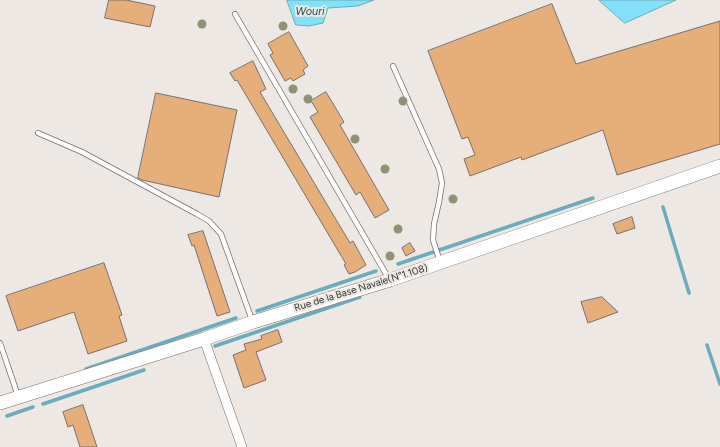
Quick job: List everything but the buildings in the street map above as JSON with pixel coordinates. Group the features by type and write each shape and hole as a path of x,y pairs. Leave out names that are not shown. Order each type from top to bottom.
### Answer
{"main road":[{"name":"Rue de la Base Navale(N°1.108)","path":"0,403 440,264 720,166"}],"street":[{"path":"204,339 242,447"}],"lane":[{"path":"235,14 390,280"},
{"path":"393,66 440,169 442,183 440,202 434,224 433,240 440,264"},
{"path":"38,133 82,152 209,221 221,234 253,322"},
{"path":"0,343 18,397"}],"water":[{"name":"Wouri","path":"287,0 374,0 358,6 328,8 323,23 309,26 296,25"},
{"path":"599,0 676,0 625,23"}],"waterway":[{"path":"398,264 593,198"},
{"path":"663,207 689,293"},
{"path":"257,311 376,271"},
{"path":"215,346 360,297"},
{"path":"86,369 236,318"},
{"path":"707,345 720,384"},
{"path":"43,404 144,370"},
{"path":"7,416 33,407"}]}
